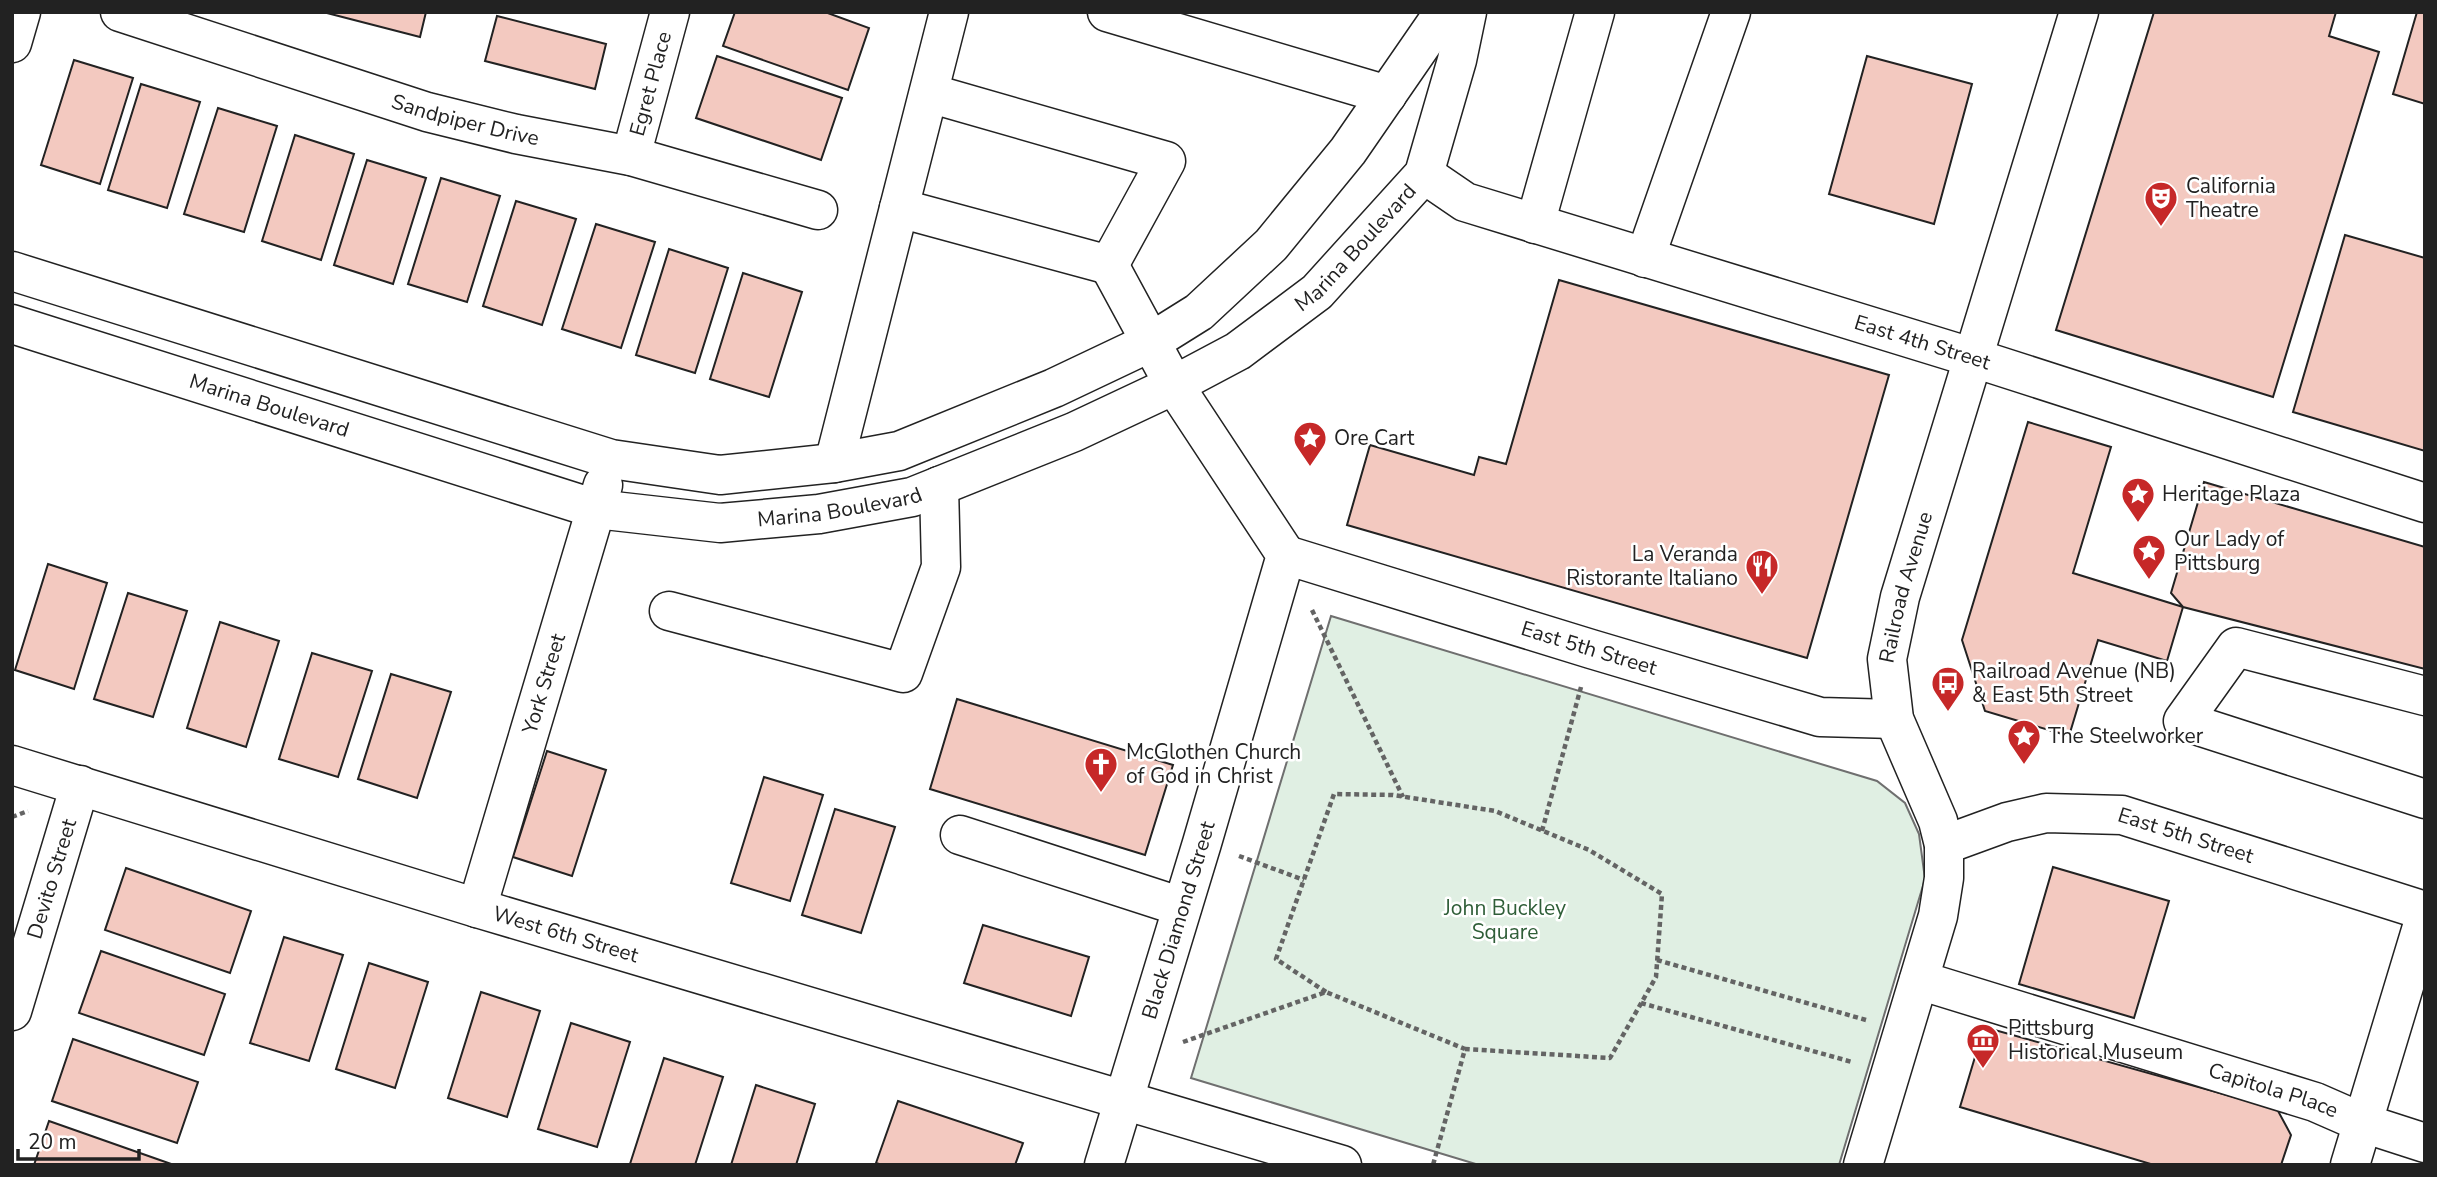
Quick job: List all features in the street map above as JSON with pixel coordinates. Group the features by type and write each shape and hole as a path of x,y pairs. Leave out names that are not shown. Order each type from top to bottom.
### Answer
{"street":[{"path":"12,43 21,12"},
{"name":"Sandpiper Drive","path":"120,12 210,26 428,112 516,134 631,156 818,210"},
{"name":"Egret Place","path":"631,156 670,12"},
{"path":"834,463 949,12"},
{"path":"1107,12 1387,95"},
{"name":"Marina Boulevard","path":"12,271 611,460 720,475 834,463 899,451 1054,388 1151,342 1199,312 1271,245 1348,151 1444,12"},
{"name":"Marina Boulevard","path":"12,324 596,509 720,523 819,514 912,498 1074,432 1174,386 1238,351 1317,292 1424,174 1457,60 1467,12"},
{"path":"1535,223 1595,12"},
{"path":"1645,258 1731,12"},
{"name":"Railroad Avenue","path":"1863,1165 1938,916 1944,878 1944,845 1938,821 1894,719 1887,659 1900,597 2079,12"},
{"path":"929,93 1166,161 1109,265"},
{"name":"East 4th Street","path":"1424,174 1465,202 1974,358 2425,503"},
{"path":"899,208 1109,265 1174,386 1286,555"},
{"name":"York Street","path":"477,908 611,460"},
{"path":"669,611 903,673 942,568 939,486"},
{"name":"East 5th Street","path":"1286,555 1820,717 1894,719"},
{"name":"Black Diamond Street","path":"1104,1165 1286,555"},
{"path":"2425,696 2236,648 2183,721 2425,799"},
{"name":"West 6th Street","path":"12,765 477,908 1342,1165"},
{"name":"Devito Street","path":"12,1011 80,785"},
{"name":"East 5th Street","path":"1944,845 2007,822 2046,813 2122,815 2425,911"},
{"path":"960,835 1182,907"},
{"path":"2350,1165 2425,917"},
{"name":"Capitola Place","path":"1919,980 2315,1102 2363,1123 2425,1143"}],"path":[{"path":"1286,555 1403,797"},
{"path":"1542,831 1591,649"},
{"path":"1334,794 1403,797 1495,811 1542,831 1589,850 1662,894 1656,977 1610,1058 1465,1049 1326,992 1276,959 1334,794"},
{"path":"1202,843 1304,880"},
{"path":"1657,960 1903,1031"},
{"path":"1135,1059 1326,992"},
{"path":"1641,1003 1890,1073"},
{"path":"1433,1165 1465,1049"}],"green space":[{"name":"John Buckley Square","path":"1331,616 1877,781 1905,803 1919,834 1925,879 1839,1165 1479,1165 1191,1078"}],"building":[{"path":"323,12 426,12 420,37"},
{"path":"735,12 825,12 869,28 848,90 723,46"},
{"path":"2154,12 2336,12 2329,36 2379,52 2273,397 2056,330"},
{"path":"2417,12 2425,12 2425,104 2393,94"},
{"path":"497,16 606,44 595,89 485,61"},
{"path":"717,56 842,98 821,160 696,118"},
{"path":"1867,56 1972,84 1934,224 1829,194"},
{"path":"74,60 133,78 100,184 41,165"},
{"path":"141,84 200,102 167,208 108,190"},
{"path":"218,108 277,126 244,232 184,214"},
{"path":"295,135 354,154 321,260 262,241"},
{"path":"367,160 426,178 393,284 334,265"},
{"path":"441,178 500,196 467,302 408,284"},
{"path":"516,201 576,219 542,325 483,306"},
{"path":"596,224 655,242 621,348 562,329"},
{"path":"2345,235 2425,258 2425,451 2293,412"},
{"path":"669,249 728,268 695,373 636,355"},
{"path":"743,273 802,292 769,397 710,379"},
{"path":"1559,280 1889,375 1807,658 1347,525 1370,445 1474,475 1479,457 1506,464"},
{"path":"2028,422 2111,447 2073,573 2183,607 2167,661 2098,640 2069,736 1985,711 1962,640"},
{"path":"2204,482 2425,547 2425,669 2183,607 2171,593"},
{"path":"48,564 107,583 74,689 15,670"},
{"path":"128,593 187,611 153,717 94,699"},
{"path":"220,622 279,641 246,747 187,728"},
{"path":"312,653 372,671 338,777 279,759"},
{"path":"391,674 451,692 417,798 358,779"},
{"path":"957,699 1173,765 1145,855 930,789"},
{"path":"547,751 606,770 572,876 513,857"},
{"path":"764,777 823,795 790,901 731,883"},
{"path":"835,809 895,827 861,933 802,915"},
{"path":"2053,867 2169,901 2134,1018 2019,984"},
{"path":"126,868 251,911 230,973 105,930"},
{"path":"983,925 1089,957 1071,1016 964,983"},
{"path":"284,937 343,955 309,1061 250,1043"},
{"path":"101,951 225,994 204,1055 79,1013"},
{"path":"369,963 428,982 395,1088 336,1069"},
{"path":"481,992 540,1011 507,1117 448,1098"},
{"path":"571,1023 630,1042 597,1147 538,1129"},
{"path":"1984,1027 2277,1109 2291,1135 2281,1165 2154,1165 1960,1107"},
{"path":"73,1039 198,1082 177,1143 52,1101"},
{"path":"664,1058 723,1077 695,1165 630,1164"},
{"path":"756,1085 815,1104 796,1165 731,1165"},
{"path":"898,1101 1023,1143 1015,1165 876,1163"},
{"path":"49,1121 174,1165 34,1165"}],"place":[{"name":"California Theatre","path":"2161,228"},
{"name":"Ore Cart","path":"1310,468"},
{"name":"Heritage Plaza","path":"2138,524"},
{"name":"Our Lady of Pittsburg","path":"2149,581"},
{"name":"La Veranda Ristorante Italiano","path":"1762,596"},
{"name":"Railroad Avenue (NB) & East 5th Street","path":"1948,713"},
{"name":"The Steelworker","path":"2024,766"},
{"name":"McGlothen Church of God in Christ","path":"1101,794"},
{"name":"Pittsburg Historical Museum","path":"1983,1070"}]}
